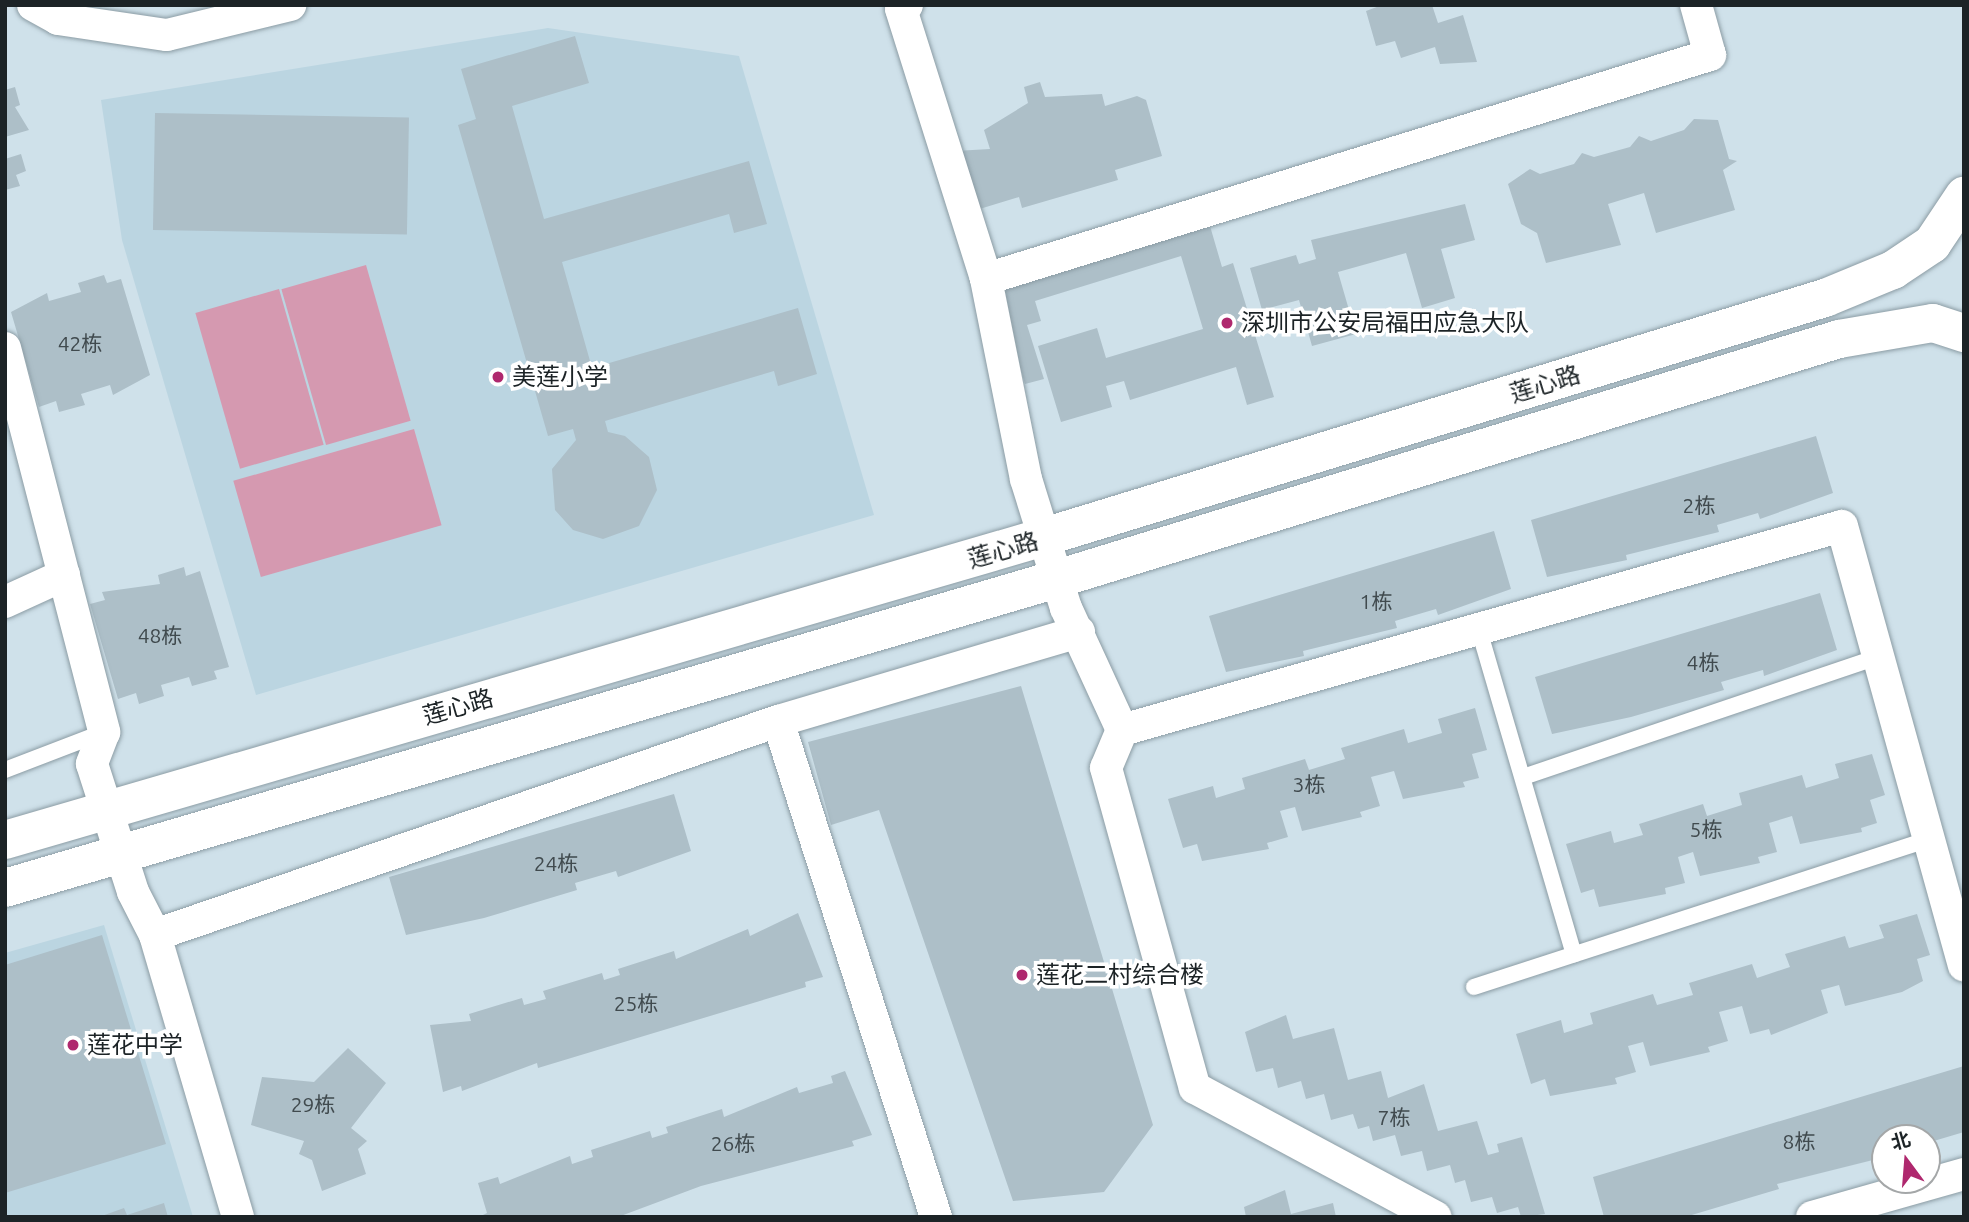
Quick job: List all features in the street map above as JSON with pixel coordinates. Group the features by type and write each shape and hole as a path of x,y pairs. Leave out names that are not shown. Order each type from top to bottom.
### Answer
{"main road":[{"name":"莲心路","path":"5,840 1044,537 1857,286 1932,244 1964,196"},
{"name":"莲心路","path":"5,888 1057,579 1839,339 1933,323 1964,333"}],"street":[{"path":"33,5 58,19 167,35 290,5"},
{"path":"908,5 901,9 986,279 1044,537 1057,579 1122,730 1106,768 1195,1088 1436,1217"},
{"path":"986,279 1710,55 1696,5"},
{"path":"5,348 104,732 92,764 120,853 155,935 238,1217"},
{"path":"1122,730 1842,526 1964,965"},
{"path":"5,602 64,575"},
{"path":"155,935 778,721 1079,632"},
{"path":"778,721 936,1217"},
{"path":"1812,1217 1964,1174"}],"lane":[{"path":"1479,630 1574,954"},
{"path":"1523,777 1878,657"},
{"path":"5,770 104,732"},
{"path":"1474,987 1929,839"}],"shaded area":[{"name":"美莲小学","path":"548,28 739,56 874,515 256,695 122,240 101,100"},
{"path":"366,265 411,421 326,445 281,289"},
{"path":"279,289 324,445 240,469 195,313"},
{"path":"414,429 442,525 261,577 233,481"},
{"name":"莲花中学","path":"104,925 193,1217 5,1217 5,953"}],"building":[{"path":"1382,5 1432,5 1438,23 1463,15 1477,62 1440,64 1435,47 1401,58 1395,41 1376,46 1366,11"},
{"path":"575,36 589,83 512,106 544,219 749,161 767,224 734,233 729,214 562,262 592,368 798,308 817,374 778,386 774,371 605,421 608,432 625,436 649,457 657,490 639,526 603,539 573,530 555,510 552,469 576,440 573,429 548,436 458,125 476,119 461,69"},
{"path":"1040,82 1045,97 1102,94 1105,106 1137,96 1146,100 1162,156 1115,170 1118,180 1022,208 1019,197 973,211 955,151 990,149 984,130 1028,103 1024,87"},
{"path":"15,87 20,105 15,107 29,130 5,137 5,90"},
{"path":"155,113 409,117 407,234 153,230"},
{"path":"1694,119 1718,120 1729,159 1737,161 1723,170 1735,210 1656,233 1644,193 1608,204 1621,245 1546,263 1537,233 1521,224 1508,184 1530,169 1540,174 1574,164 1582,153 1594,157 1630,147 1639,136 1651,141 1684,130"},
{"path":"21,154 26,171 16,175 20,186 5,190 5,159"},
{"path":"1465,204 1475,240 1441,249 1455,298 1422,308 1406,253 1338,272 1356,334 1312,346 1299,300 1262,310 1250,268 1296,255 1299,264 1316,259 1311,240"},
{"name":"深圳市公安局福田应急大队","path":"1210,226 1222,267 1233,263 1274,397 1247,405 1236,367 1130,400 1124,381 1106,386 1112,407 1061,422 1038,346 1097,328 1106,358 1203,329 1181,256 1035,301 1041,321 1027,325 1044,379 1025,384 997,291"},
{"path":"104,275 107,283 121,279 150,375 113,395 110,385 81,394 85,405 59,412 56,401 39,407 11,312 47,293 49,301 81,292 78,283"},
{"path":"1816,436 1833,493 1760,519 1758,513 1717,525 1719,532 1626,555 1627,560 1547,577 1531,520"},
{"path":"1494,531 1511,589 1438,615 1436,609 1395,621 1397,628 1303,651 1304,656 1226,672 1209,616"},
{"path":"184,567 186,576 200,571 229,667 214,671 217,679 192,686 189,677 161,685 164,696 139,704 136,693 118,699 90,604 105,600 102,592 160,584 158,575"},
{"path":"1820,593 1837,650 1764,676 1763,670 1721,682 1724,690 1631,717 1552,734 1535,677"},
{"name":"莲花二村综合楼","path":"1021,686 1153,1125 1104,1192 1013,1201 879,810 831,825 808,742"},
{"path":"1475,708 1487,750 1472,754 1479,778 1463,782 1465,787 1403,799 1394,771 1371,777 1380,806 1360,812 1362,817 1302,831 1295,807 1280,811 1288,837 1267,843 1269,849 1202,861 1197,844 1183,848 1168,799 1213,786 1216,798 1245,789 1242,778 1305,759 1309,770 1345,759 1341,748 1404,729 1408,743 1442,733 1438,719"},
{"path":"1872,754 1885,795 1870,800 1877,823 1861,828 1862,832 1800,844 1792,816 1769,823 1777,852 1758,857 1760,863 1700,876 1693,852 1678,857 1685,883 1665,888 1666,894 1599,907 1594,889 1581,893 1566,844 1611,831 1614,843 1643,835 1639,824 1703,804 1707,816 1742,805 1739,793 1802,775 1806,788 1839,778 1835,764"},
{"path":"674,794 691,851 618,877 616,871 575,883 577,890 484,918 406,935 389,877"},
{"path":"798,913 823,977 805,982 806,987 538,1068 537,1063 462,1091 461,1086 443,1092 430,1025 471,1021 469,1014 522,998 524,1005 546,999 543,991 602,973 604,980 620,975 618,969 674,951 676,959 748,929 750,936"},
{"path":"1917,914 1930,955 1917,959 1923,981 1902,992 1845,1006 1839,985 1821,990 1828,1013 1771,1035 1769,1029 1750,1034 1742,1006 1719,1012 1728,1041 1708,1047 1710,1052 1650,1066 1643,1042 1628,1046 1636,1072 1615,1078 1617,1084 1550,1096 1545,1079 1531,1084 1516,1034 1561,1020 1564,1033 1593,1024 1590,1013 1653,994 1657,1005 1693,995 1689,983 1752,964 1757,978 1790,967 1785,954 1845,936 1849,948 1884,938 1879,925"},
{"name":"莲花中学","path":"102,935 166,1144 5,1193 5,965"},
{"path":"1286,1015 1293,1039 1334,1028 1348,1080 1381,1071 1388,1098 1424,1084 1438,1131 1477,1121 1488,1155 1499,1152 1497,1144 1522,1137 1545,1214 1521,1217 1518,1207 1497,1213 1492,1197 1471,1202 1465,1180 1455,1183 1450,1165 1427,1171 1422,1151 1401,1156 1395,1135 1373,1141 1369,1126 1358,1129 1353,1114 1331,1120 1324,1094 1306,1099 1301,1081 1278,1088 1273,1068 1256,1072 1245,1032"},
{"path":"348,1048 386,1083 351,1128 367,1141 358,1149 366,1174 322,1191 312,1160 299,1154 304,1141 251,1125 262,1077 314,1082"},
{"path":"1964,1066 1964,1132 1941,1139 1941,1124 1871,1124 1871,1160 1777,1184 1779,1189 1685,1217 1604,1217 1593,1177"},
{"path":"845,1071 872,1135 852,1141 854,1146 701,1186 618,1217 479,1217 487,1213 478,1183 498,1177 500,1184 570,1156 572,1164 593,1157 591,1150 650,1131 652,1138 668,1133 666,1127 722,1109 724,1117 797,1087 799,1093 833,1083 831,1076"},
{"path":"1285,1190 1291,1214 1333,1203 1336,1217 1246,1217 1244,1207"},
{"path":"164,1203 168,1217 99,1217 124,1208 127,1215"}],"place":[{"name":"深圳市公安局福田应急大队","path":"1227,323"},
{"name":"美莲小学","path":"498,377"},
{"name":"莲花二村综合楼","path":"1022,975"},
{"name":"莲花中学","path":"73,1045"}]}
